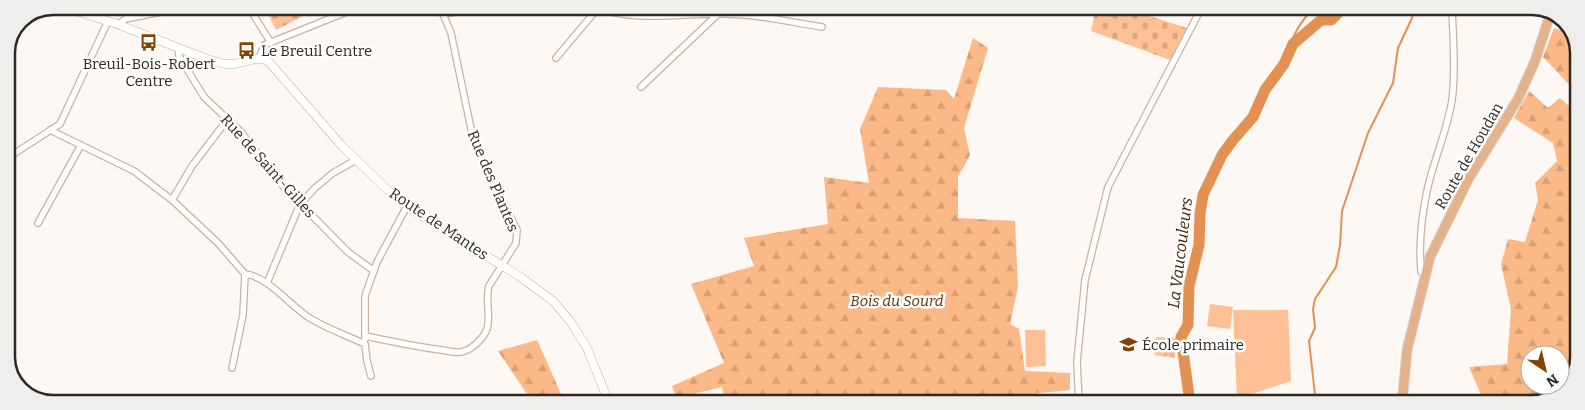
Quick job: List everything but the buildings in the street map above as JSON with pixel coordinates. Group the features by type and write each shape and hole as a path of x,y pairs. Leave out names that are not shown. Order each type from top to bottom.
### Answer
{"main road":[{"path":"89,15 178,49 221,63 259,59"},
{"name":"Route de Houdan","path":"1403,395 1407,350 1430,257 1469,178 1518,99 1535,62 1549,19"},
{"name":"Route de Mantes","path":"259,59 266,60 356,160 407,206 548,297 575,328 587,348 605,395"}],"street":[{"path":"118,25 125,19 146,15"},
{"path":"254,15 271,43"},
{"path":"259,59 264,45 339,15"},
{"name":"Rue des Plantes","path":"365,336 426,348 462,352 470,348 480,340 486,330 489,312 487,294 489,286 516,243 517,230 474,143 444,15"},
{"path":"556,58 591,15"},
{"path":"635,15 650,17 695,15"},
{"path":"641,87 717,15"},
{"path":"748,15 822,26"},
{"path":"1078,395 1076,362 1085,280 1108,187 1198,15"},
{"path":"1425,274 1421,272 1420,262 1426,195 1452,100 1452,15"},
{"path":"15,153 60,124 105,20"},
{"name":"Rue de Saint-Gilles","path":"178,49 179,56 204,97 245,137 284,188 348,252 374,271"},
{"path":"172,200 192,166 227,120"},
{"path":"50,130 134,170 172,200 218,243 244,274 243,315 232,368"},
{"path":"38,223 81,145"},
{"path":"267,283 300,204 315,188 356,160"},
{"path":"371,376 365,344 365,296 377,262 407,206"},
{"path":"244,274 249,274 267,283 310,318 365,344"}],"green space":[{"path":"268,15 305,15 276,30"},
{"path":"1094,15 1147,15 1187,28 1170,60 1091,31"},
{"path":"1554,28 1563,31 1569,43 1570,51 1570,86 1543,57"},
{"name":"Bois du Sourd","path":"973,38 988,48 964,128 970,155 958,177 958,218 1015,221 1018,287 1010,324 1019,329 1025,371 1070,373 1070,390 1030,395 724,395 722,387 689,395 675,395 672,386 724,363 691,284 754,266 744,238 828,224 824,177 869,183 860,129 878,87 946,90 954,99"},
{"path":"1529,91 1548,108 1560,98 1570,107 1570,345 1520,345 1520,395 1481,395 1469,367 1507,364 1511,309 1501,264 1508,239 1525,242 1538,200 1535,183 1557,161 1553,143 1514,118"},
{"path":"1210,304 1233,307 1230,329 1207,326"},
{"path":"1233,310 1288,310 1291,381 1249,395 1237,395"},
{"path":"1025,330 1045,330 1046,366 1026,367"},
{"path":"1156,337 1176,338 1175,358 1154,355"},
{"path":"537,340 561,395 528,395 498,351"}],"waterway":[{"path":"1289,51 1298,28 1307,15"},
{"name":"La Vaucouleurs","path":"1189,395 1181,337 1188,325 1189,286 1199,245 1203,195 1222,155 1253,117 1265,90 1284,64 1293,44 1321,20 1331,20 1336,15"},
{"path":"1315,395 1309,341 1315,328 1313,309 1315,299 1336,267 1340,245 1342,211 1368,133 1393,83 1398,48 1413,15"}],"place":[{"name":"Breuil-Bois-Robert Centre","path":"149,43"},
{"name":"Le Breuil Centre","path":"247,51"},
{"name":"École primaire","path":"1128,345"}]}
